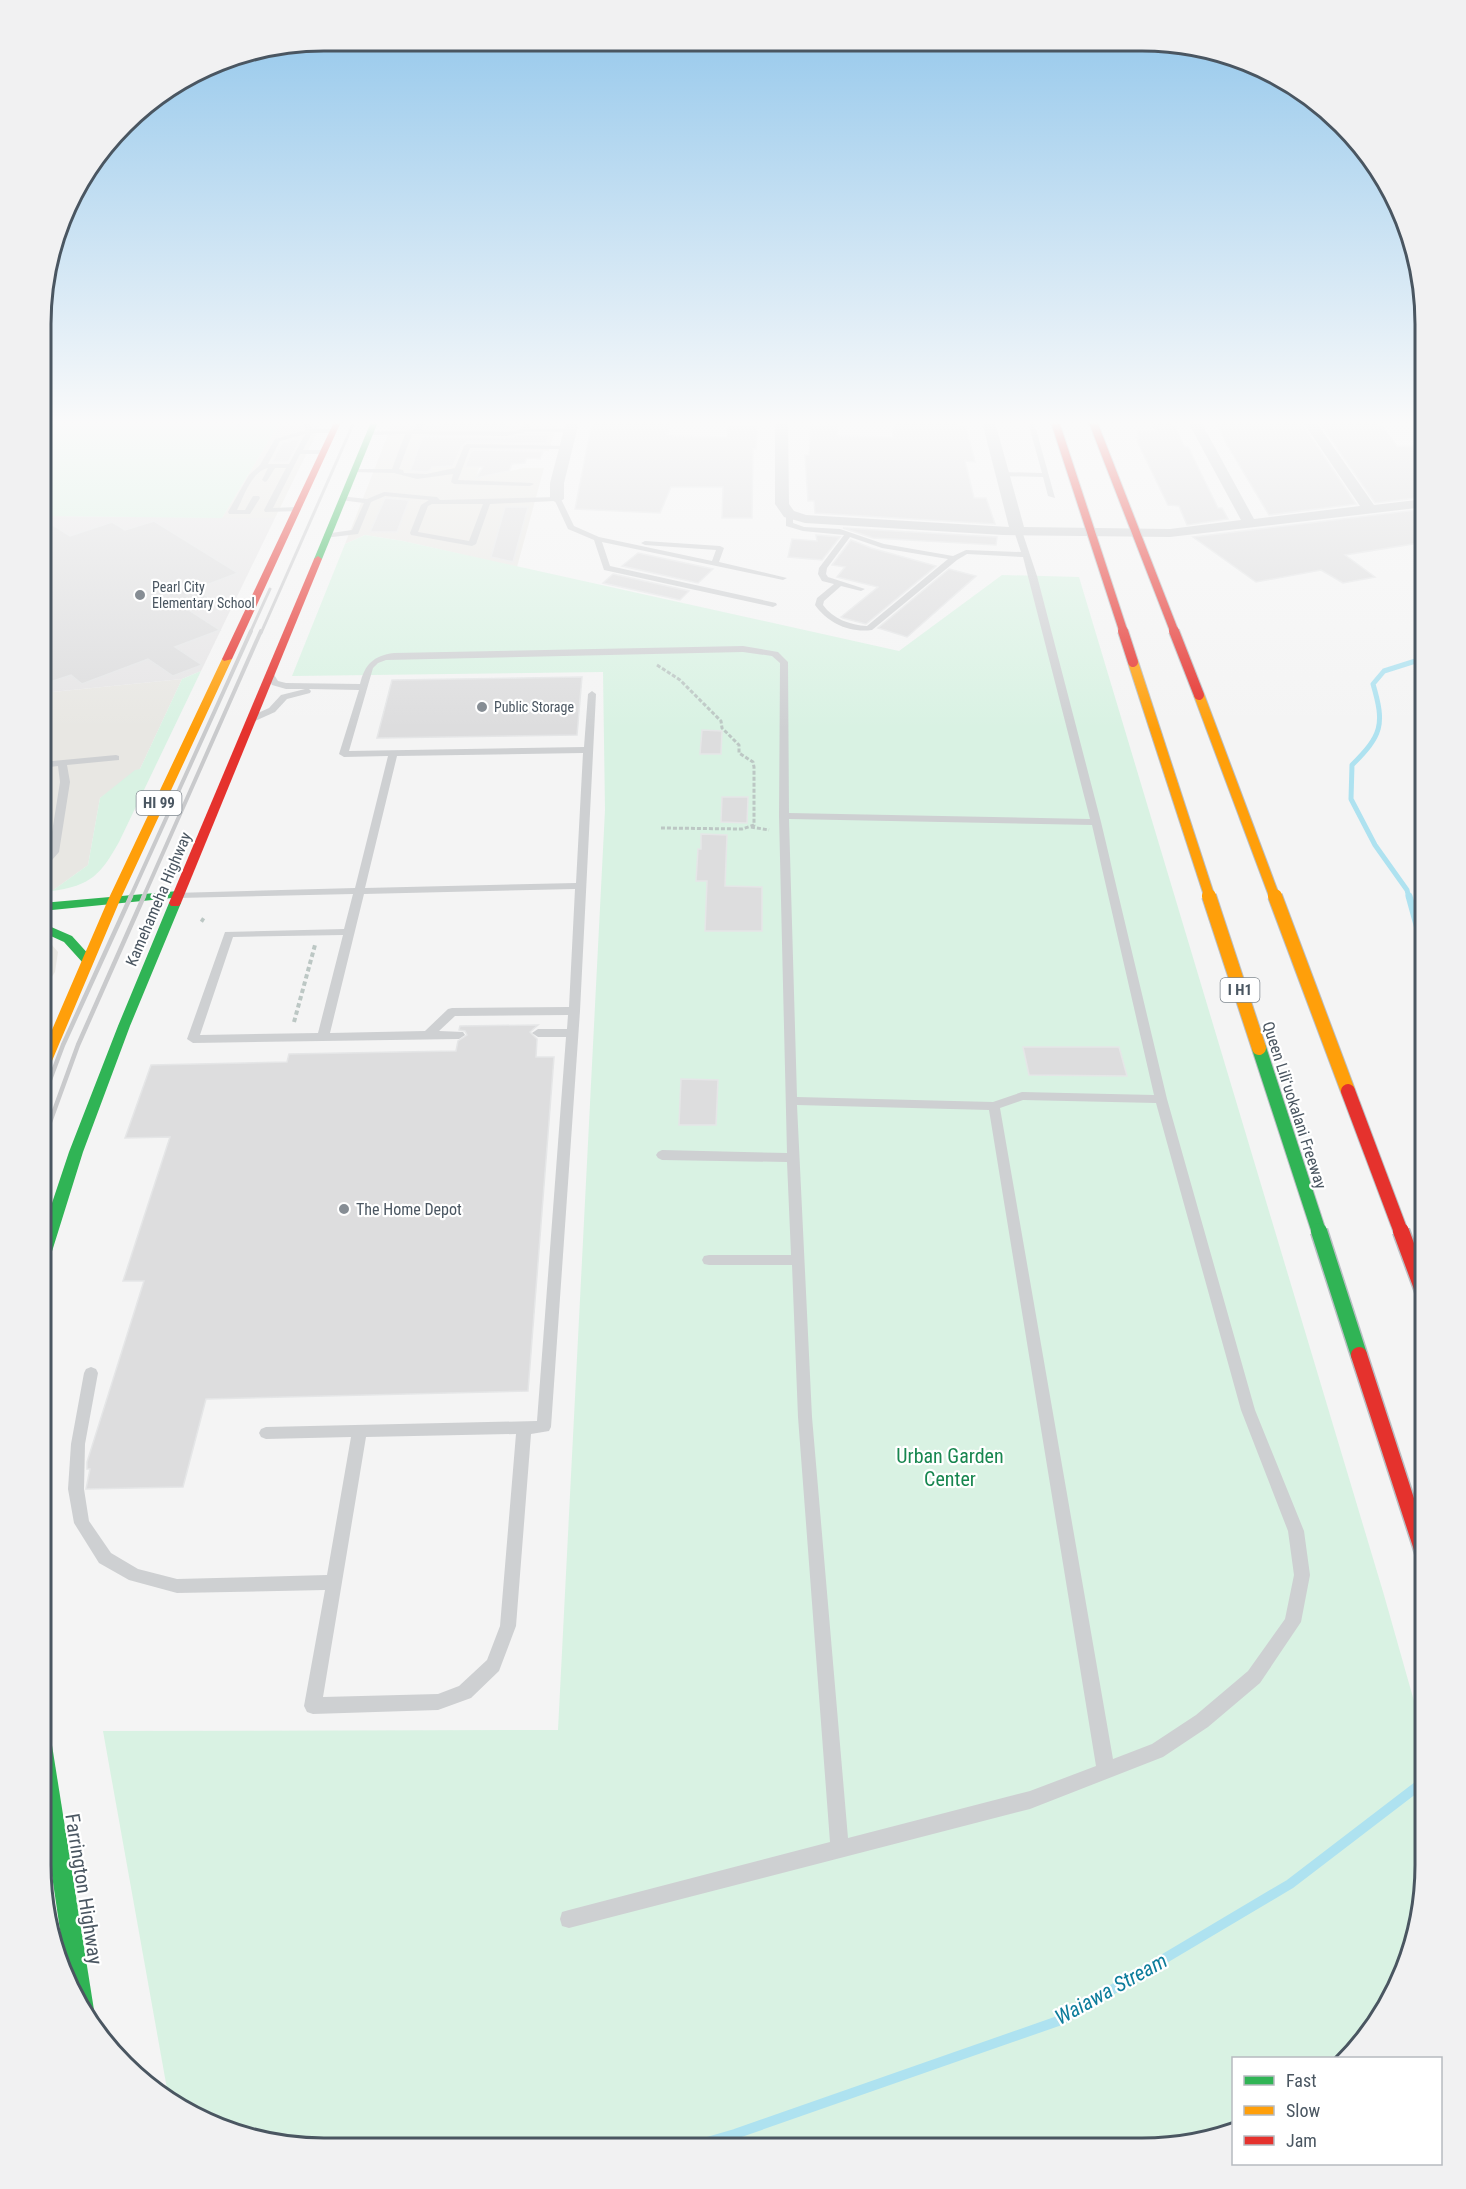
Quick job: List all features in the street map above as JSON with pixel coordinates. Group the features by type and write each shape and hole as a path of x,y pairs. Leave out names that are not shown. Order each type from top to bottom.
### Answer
{"main road":[{"name":"HI 99","path":"51,1046 114,900 290,524"},
{"name":"Kamehameha Highway","path":"51,1231 84,1131 124,1026 332,524"},
{"name":"Queen Liliʻuokalani Freeway","path":"1088,524 1415,1527"},
{"path":"1132,524 1220,749 1415,1269"},
{"path":"51,906 178,895"},
{"path":"51,929 72,940 87,960"},
{"name":"Farrington Highway","path":"51,1804 79,1987"}],"street":[{"path":"892,524 1018,531 1170,533 1249,524"},
{"path":"1016,524 1018,531"}],"lane":[{"path":"327,536 355,532 358,524"},
{"path":"417,524 414,533 472,544 479,524"},
{"path":"569,524 597,539 783,578"},
{"path":"789,524 849,534 882,546 954,558"},
{"path":"569,1919 1030,1800 1157,1751 1202,1721 1254,1677 1293,1622 1302,1575 1296,1531 1248,1410 1161,1099 1096,822 1027,555 1018,531"},
{"path":"849,534 823,568 822,574 825,579 861,589"},
{"path":"597,539 720,548 715,564"},
{"path":"597,539 607,568 773,605"},
{"path":"839,584 820,600 819,605 822,610 837,622 857,628 869,628 954,558 966,552 1027,555"},
{"path":"588,750 344,754 369,666 375,660 385,657 648,651 764,651 775,654 784,662 784,816 791,1101 805,1417 840,1848"},
{"path":"270,675 275,683 286,686 364,687"},
{"path":"251,720 272,710 284,697 317,688"},
{"path":"266,1433 544,1427 574,1011 592,694"},
{"path":"323,1037 393,753"},
{"path":"51,764 116,758"},
{"path":"51,855 54,852 65,782 62,763"},
{"path":"784,816 1096,822"},
{"path":"178,895 580,886"},
{"path":"349,932 229,934 193,1039 459,1035"},
{"path":"428,1035 452,1012 574,1011"},
{"path":"538,1033 572,1033"},
{"path":"791,1101 994,1106 1022,1096 1161,1099"},
{"path":"994,1106 1106,1771"},
{"path":"662,1155 794,1158"},
{"path":"709,1260 798,1260"},
{"path":"91,1373 78,1444 76,1489 82,1523 105,1557 135,1575 177,1586 334,1582"},
{"path":"360,1431 313,1706 438,1702 465,1692 493,1665 508,1626 524,1428"}],"path":[{"path":"648,651 651,661 680,680 721,721 722,728 739,745 739,753 753,762 754,825 751,827"},
{"path":"661,828 742,829 751,827 771,830"},
{"path":"293,1025 317,939"}],"shaded area":[{"name":"Pearl City Elementary School","path":"51,524 272,524 201,671 182,679 51,692"},
{"path":"353,524 529,524 517,567 403,541 365,535 345,544"},
{"path":"182,679 140,769 100,798 88,865 51,891 51,692"},
{"path":"51,945 58,952 55,972 51,978"}],"green space":[{"name":"Urban Garden Center","path":"365,535 403,541 899,651 1002,575 1079,577 1415,1705 1413,1901 1406,1936 1394,1970 1369,2017 1336,2057 1232,2057 1232,2123 1178,2136 1142,2138 324,2138 288,2136 236,2124 203,2110 167,2088 103,1731 558,1730 605,810 603,672 292,676 345,544"},
{"path":"201,671 119,842 106,862 86,882 52,891 88,865 100,798 135,770 140,769 182,679"}],"building":[{"name":"Pearl City Elementary School","path":"106,524 115,524 125,530 144,524 159,524 238,573 196,589 210,598 184,607 220,630 175,647 202,665 173,676 148,659 82,684 71,675 51,682 51,526 70,536"},
{"path":"373,524 400,524 397,532 370,532"},
{"path":"500,524 523,524 513,562 491,557"},
{"path":"1299,524 1415,524 1415,544 1345,555 1375,577 1343,583 1321,570 1256,582 1193,537"},
{"path":"843,528 997,537 996,545 873,538"},
{"path":"816,535 840,537 822,560 788,557 792,539 817,541"},
{"path":"851,540 871,548 936,566 866,624 843,618 841,617 878,587 837,577 845,567 832,565"},
{"path":"638,553 713,569 698,583 622,566"},
{"path":"949,569 976,576 907,637 878,628"},
{"path":"613,574 689,591 680,600 603,583"},
{"name":"Public Storage","path":"582,677 577,735 377,738 392,680"},
{"path":"702,730 722,731 721,754 700,754"},
{"path":"722,797 748,797 747,823 721,822"},
{"path":"701,834 727,835 725,886 762,887 762,931 705,931 707,881 696,881"},
{"name":"The Home Depot","path":"538,1025 530,1032 537,1039 536,1057 554,1057 528,1391 206,1399 183,1487 86,1489 90,1469 87,1469 87,1462 144,1281 123,1281 170,1137 125,1138 151,1065 287,1062 289,1054 456,1051 458,1041 467,1035 465,1031 459,1030 460,1026"},
{"path":"1023,1047 1119,1047 1127,1076 1029,1075"},
{"path":"681,1079 718,1080 716,1125 679,1125"}],"waterway":[{"name":"Waiawa Stream","path":"1409,898 1407,890 1375,845 1351,799 1352,765 1375,737 1380,720 1373,684 1384,671 1415,661"},
{"name":"Waiawa Stream","path":"1409,896 1415,918"},
{"name":"Waiawa Stream","path":"721,2138 1061,2020 1290,1884 1415,1788"}],"railway":[{"path":"261,633 309,524"},
{"path":"250,633 270,589"},
{"path":"130,898 251,631"},
{"path":"143,898 261,631"},
{"path":"51,1077 63,1045 131,896"},
{"path":"51,1119 78,1045 144,896"}],"traffic: fast":[{"path":"318,559 332,524"},
{"path":"51,906 178,895"},
{"path":"51,1230 76,1152 124,1026 175,903"},
{"path":"51,931 68,939 87,960"},
{"path":"1259,1048 1359,1355"},
{"path":"51,1804 79,1987"}],"traffic: slow":[{"path":"51,1047 114,900 227,659"},
{"path":"1133,662 1259,1048"},
{"path":"1199,695 1348,1091"}],"traffic: jam":[{"path":"227,659 290,524"},
{"path":"1088,524 1133,662"},
{"path":"1133,524 1199,695"},
{"path":"175,903 318,559"},
{"path":"1348,1091 1415,1269"},
{"path":"1359,1355 1415,1527"}],"place":[{"name":"Pearl City Elementary School","path":"140,595"},
{"name":"Public Storage","path":"482,707"},
{"name":"The Home Depot","path":"344,1209"}]}
